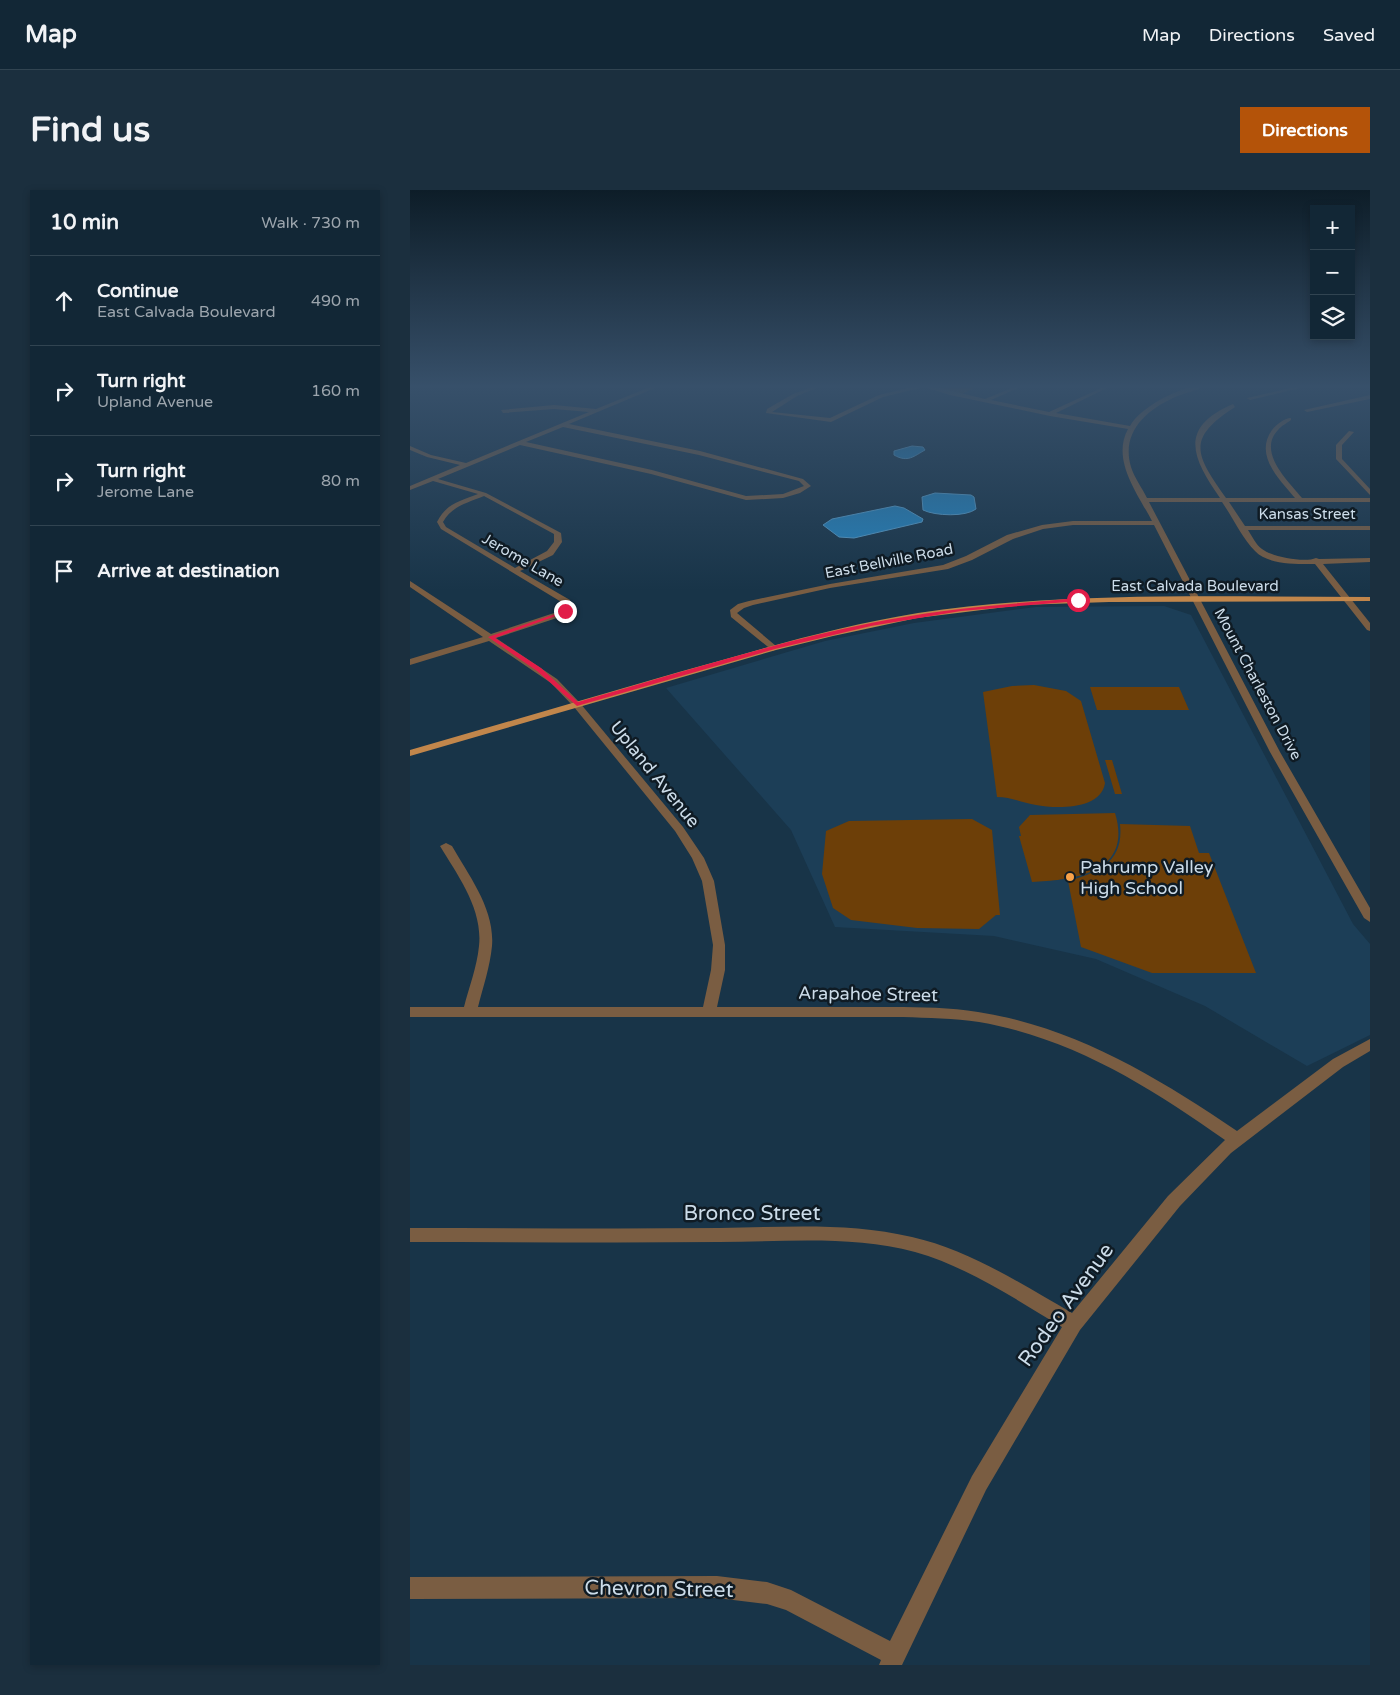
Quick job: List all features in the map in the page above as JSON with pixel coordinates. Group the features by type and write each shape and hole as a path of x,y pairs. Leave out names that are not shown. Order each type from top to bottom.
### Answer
{"main road":[{"name":"East Calvada Boulevard","path":"410,753 773,648 871,624 961,610 1049,601 1370,599"}],"street":[{"path":"424,454 467,465"},
{"path":"410,488 494,454"},
{"path":"570,454 652,472 746,498 783,496 798,492 808,486 800,480 703,454"},
{"name":"Mount Charleston Drive","path":"1125,454 1125,458 1144,500 1294,785 1344,876 1370,918"},
{"path":"1198,454 1199,462 1258,550 1270,557 1316,560 1370,560"},
{"path":"1269,454 1272,464 1300,500"},
{"path":"1339,454 1339,459 1370,493"},
{"path":"432,479 484,494 544,525 558,535 558,542 550,553 514,571"},
{"name":"Jerome Lane","path":"484,494 446,511 442,516 440,524 449,534 562,598 568,605 560,614 491,637"},
{"path":"1144,500 1370,500"},
{"name":"East Bellville Road","path":"773,648 733,612 741,606 830,586 945,567 1010,537 1035,529 1073,523 1156,523"},
{"name":"Kansas Street","path":"1243,528 1370,528"},
{"path":"1316,560 1370,628"},
{"name":"Upland Avenue","path":"410,583 539,670 577,705 679,829 702,866 714,907 719,945 718,970 708,1012"},
{"path":"410,662 491,637"},
{"path":"446,846 473,894 483,917 486,936 485,952 470,1012"},
{"name":"Arapahoe Street","path":"410,1012 944,1013 979,1017 1052,1036 1130,1069 1165,1090 1236,1139"},
{"name":"Rodeo Avenue","path":"892,1660 979,1483 1074,1324 1174,1201 1236,1139 1338,1063 1370,1044"},
{"name":"Bronco Street","path":"410,1235 781,1234 865,1237 898,1241 937,1252 981,1272 1074,1324"},
{"name":"Chevron Street","path":"410,1588 718,1587 757,1592 791,1601 892,1660"}],"shaded area":[{"name":"Pahrump Valley High School","path":"1164,606 1191,615 1353,924 1370,944 1370,1035 1307,1066 1205,1006 1096,959 994,936 835,927 791,830 666,688 825,641 914,623 1036,607"},
{"path":"1034,685 1066,691 1081,701 1105,783 1102,792 1087,803 1076,806 1055,807 997,797 983,692 1012,686"},
{"path":"1090,687 1179,687 1189,710 1097,710"},
{"path":"1105,760 1112,760 1122,794 1115,794"},
{"path":"1115,813 1118,833 1116,848 1108,860 1097,869 1082,875 1066,879 1032,882 1019,836 1021,836 1019,827 1030,815"},
{"path":"972,819 992,830 1000,915 996,915 979,929 917,928 851,920 833,908 822,874 826,831 849,821"},
{"path":"1120,824 1190,826 1199,853 1209,853 1256,973 1152,973 1081,947 1068,881 1090,874 1108,863 1118,847"}],"water":[{"path":"894,454 918,454 907,459"},
{"path":"935,493 971,495 974,497 976,509 971,512 950,515 935,514 923,510 922,497"},
{"path":"895,506 904,508 923,519 922,522 854,538 839,537 823,525 832,519"}],"place":[{"name":"Pahrump Valley High School","path":"1070,877"}],"route":[{"path":"565,611 491,637 539,670 577,705 773,648 871,624 1021,603 1078,600"}]}
